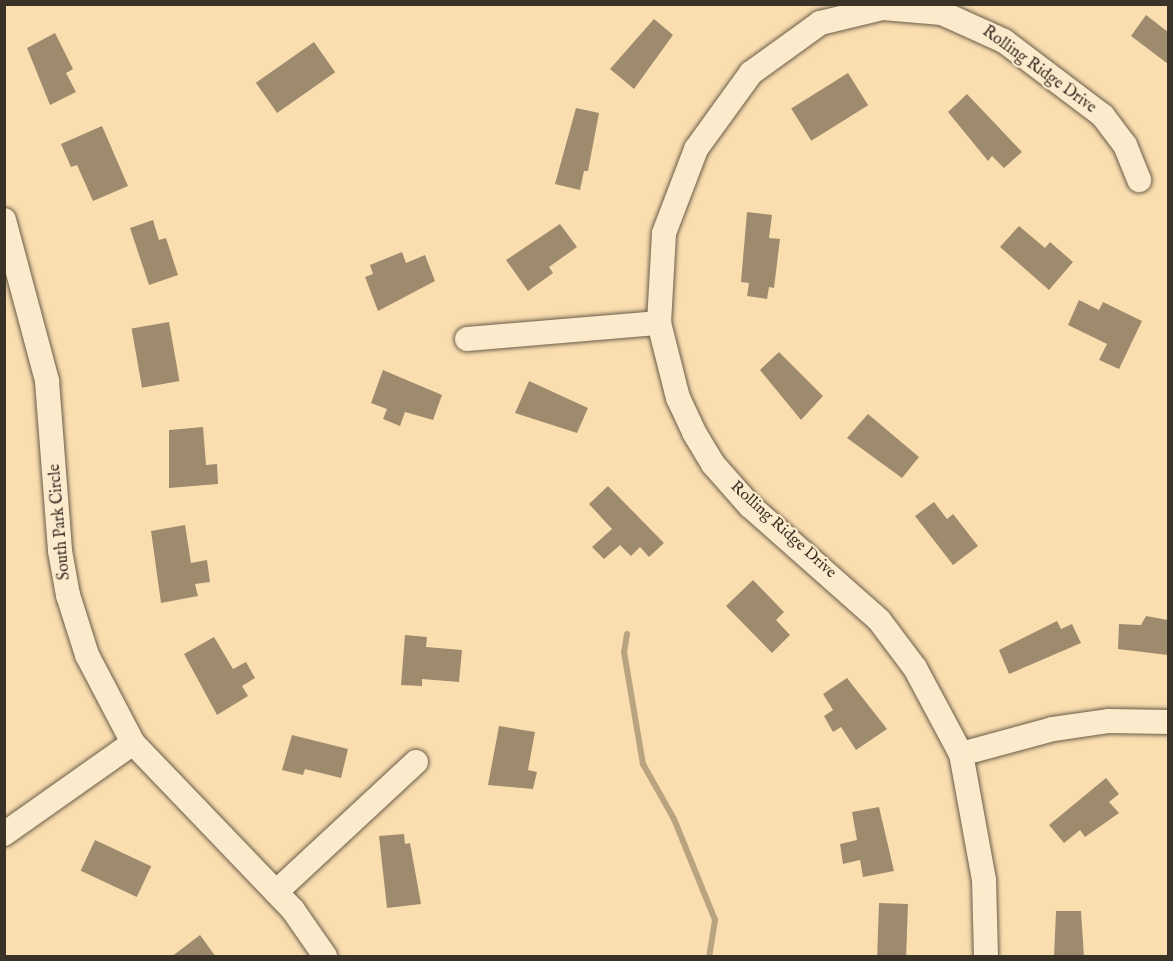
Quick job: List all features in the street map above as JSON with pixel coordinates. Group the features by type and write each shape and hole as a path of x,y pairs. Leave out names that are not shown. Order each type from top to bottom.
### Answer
{"street":[{"name":"Rolling Ridge Drive","path":"986,957 981,856 961,754 915,668 879,620 750,506 714,464 678,398 659,323 664,233 696,149 725,103 765,60 820,23 842,15 902,8 942,13 981,28 1103,116 1125,145 1139,180"},
{"name":"South Park Circle","path":"4,220 47,381 68,595 87,655 133,743 276,892 325,957"},
{"path":"467,339 659,323"},
{"path":"961,754 1098,722 1168,722"},
{"path":"4,834 133,743"},
{"path":"276,892 416,762"}],"building":[{"path":"1146,15 1168,32 1168,64 1131,36"},
{"path":"654,19 673,35 634,89 610,69"},
{"path":"55,33 73,69 66,73 76,92 50,105 27,48"},
{"path":"314,42 335,72 277,113 256,83"},
{"path":"848,73 868,105 811,141 791,109"},
{"path":"967,94 1022,152 1004,168 992,156 988,161 948,112"},
{"path":"576,108 599,113 588,171 584,171 580,190 555,184"},
{"path":"102,126 128,186 93,201 77,165 71,167 61,144"},
{"path":"747,212 772,215 769,238 780,239 774,288 769,287 767,299 747,296 749,283 741,282"},
{"path":"153,220 159,240 166,238 178,275 149,285 130,228"},
{"path":"560,224 577,247 549,267 553,273 528,291 506,260"},
{"path":"1019,226 1045,248 1050,242 1073,262 1049,290 1000,247"},
{"path":"402,252 406,263 425,255 435,281 378,311 365,277 373,274 370,265"},
{"path":"1079,300 1099,310 1103,302 1142,321 1119,369 1099,360 1107,344 1068,325"},
{"path":"169,322 179,381 142,388 132,329"},
{"path":"779,352 823,396 801,420 760,370"},
{"path":"383,370 442,395 433,420 405,412 400,426 383,419 387,409 371,403"},
{"path":"529,381 588,408 577,433 515,413"},
{"path":"868,414 919,457 902,478 847,438"},
{"path":"203,427 206,465 217,464 218,484 169,488 169,430"},
{"path":"608,486 664,543 649,557 640,547 631,556 620,545 604,559 592,547 612,529 589,504"},
{"path":"934,502 947,519 953,514 978,546 953,565 915,516"},
{"path":"185,525 191,563 207,560 210,582 195,584 198,596 161,603 151,531"},
{"path":"753,580 784,612 776,620 790,635 772,653 726,606"},
{"path":"1146,616 1168,620 1168,655 1118,649 1119,624 1141,625"},
{"path":"1057,621 1061,629 1072,624 1081,643 1009,674 999,650"},
{"path":"405,635 427,637 426,647 462,650 459,682 422,679 422,686 401,685"},
{"path":"214,637 233,669 246,662 255,678 242,686 248,696 217,715 184,654"},
{"path":"847,678 887,729 856,750 841,727 833,732 824,716 833,710 823,694"},
{"path":"499,726 535,732 528,770 537,772 533,789 488,785"},
{"path":"292,735 348,749 341,778 305,769 303,775 282,770"},
{"path":"1106,778 1119,794 1109,802 1119,813 1085,837 1080,830 1064,843 1049,825"},
{"path":"879,807 894,871 863,877 860,860 843,864 840,844 857,840 852,812"},
{"path":"404,834 405,844 410,843 421,904 387,908 379,836"},
{"path":"95,840 151,866 137,897 81,871"},
{"path":"879,903 908,904 906,956 877,956"},
{"path":"1056,911 1081,911 1084,957 1054,957"},
{"path":"200,935 216,957 171,957"}],"waterway":[{"path":"627,634 624,652 643,764 674,819 715,920 709,956"}]}
